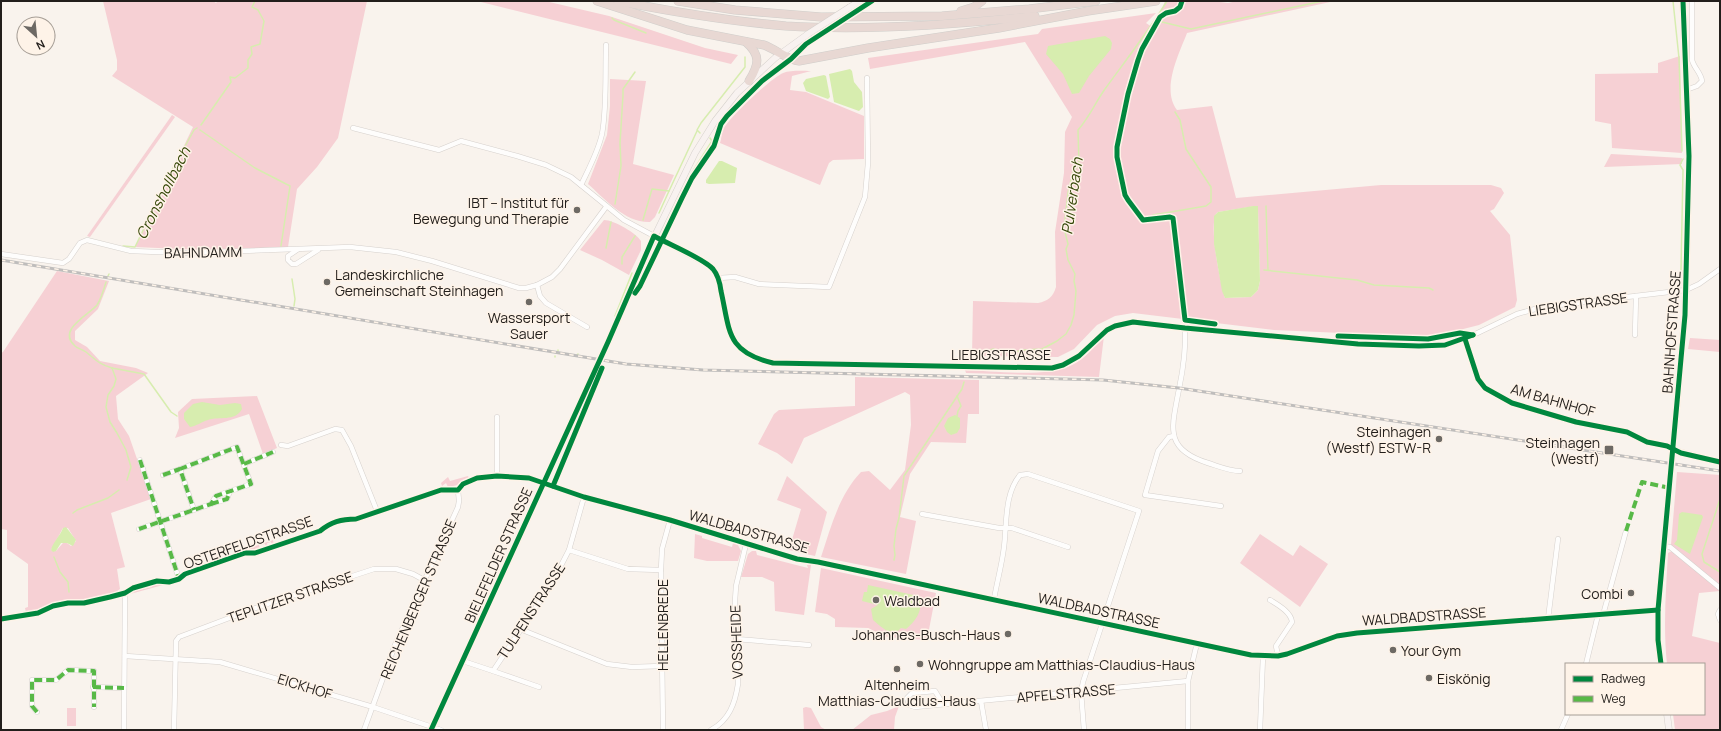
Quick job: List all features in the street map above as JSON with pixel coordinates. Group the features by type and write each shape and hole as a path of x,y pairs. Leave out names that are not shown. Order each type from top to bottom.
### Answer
{"highway":[{"path":"597,1 681,28 768,46 795,61 999,28 1088,11 1156,1"},
{"path":"618,1 744,22 827,27 951,24 1088,11"},
{"path":"678,1 736,10 821,17 942,16 1028,9 1096,1"},
{"path":"942,16 969,9 982,1"},
{"path":"746,42 755,52 757,61 757,68 749,81"}],"main road":[{"name":"BIELEFELDER STRASSE","path":"432,729 654,236 687,168 701,143 728,105 749,81 782,53 808,34 860,1"},
{"name":"BAHNHOFSTRASSE","path":"1661,663 1658,640 1658,610 1685,326 1689,164 1683,1"},
{"path":"1667,715 1669,730"}],"street":[{"path":"1686,90 1697,86 1702,81 1700,74 1693,65 1692,60 1692,1"},
{"path":"581,185 602,134 604,120 606,45"},
{"path":"718,278 735,277 759,284 829,287 860,212 866,191 868,164 867,78"},
{"name":"LIEBIGSTRASSE","path":"353,128 439,150 462,141 517,156 571,177 606,207 624,220 707,264 714,270 718,278 727,326 733,340 741,350 762,360 773,363 1052,368 1072,361 1107,330 1124,323 1141,322 1185,328 1331,342 1381,345 1445,345 1465,339 1517,314 1542,307 1686,290"},
{"path":"587,327 546,303 540,296 537,285 546,281 560,269 606,207"},
{"name":"BAHNDAMM","path":"1,254 63,263 69,260 80,243 87,240 131,251 146,252 184,253 350,248 396,252 432,261 518,288 526,288 537,285"},
{"path":"297,249 288,256 288,260 292,264 296,264 319,249"},
{"path":"1686,290 1699,284 1720,269"},
{"name":"LIEBIGSTRASSE","path":"1634,335 1636,296"},
{"path":"1185,328 1179,388 1174,416 1174,436 1176,442 1183,451 1193,458 1233,471 1240,471"},
{"name":"AM BAHNHOF","path":"1465,339 1478,379 1485,388 1496,395 1526,408 1576,422 1627,432 1647,442 1667,446"},
{"path":"497,417 497,476"},
{"path":"281,445 288,446 335,429 342,430 351,446 377,512"},
{"path":"1174,436 1169,437 1158,452 1145,495 1221,506"},
{"path":"139,529 211,504 216,496 251,484 237,447 163,476"},
{"path":"1674,450 1720,462"},
{"path":"244,464 273,452"},
{"path":"140,460 179,579"},
{"path":"180,469 194,510"},
{"path":"994,599 1004,547 1012,488 1017,478 1024,473 1139,511 1083,682 1081,692 1084,730"},
{"path":"458,490 469,480 497,476 528,478 544,483"},
{"name":"WALDBADSTRASSE","path":"544,483 584,497 670,520 796,559 818,562 994,599 1102,624 1251,655 1278,656 1300,650 1337,636 1357,632 1601,615 1645,609 1658,610"},
{"name":"OSTERFELDSTRASSE","path":"1,619 38,613 53,606 68,603 84,603 125,593 133,588 157,581 169,582 179,579 185,574 245,553 255,553 320,531 327,525 342,519 356,519 441,490 458,490"},
{"name":"REICHENBERGER STRASSE","path":"364,730 395,646 458,507 458,490"},
{"name":"TULPENSTRASSE","path":"493,671 552,582 569,550 584,497"},
{"path":"922,514 999,528 1012,528 1068,547"},
{"name":"HELLENBREDE","path":"663,730 661,570 662,549 670,520"},
{"path":"1586,663 1626,531"},
{"path":"1548,619 1558,539"},
{"name":"VOSSHEIDE","path":"711,730 719,725 728,715 736,696 738,684 736,586 746,544"},
{"path":"1664,546 1670,547 1720,588"},
{"name":"TULPENSTRASSE","path":"569,550 628,569 661,570"},
{"name":"TEPLITZER STRASSE","path":"175,659 176,641 185,633 358,574 374,569 396,569 413,574 424,580"},
{"path":"124,730 125,593"},
{"path":"1270,600 1282,608 1292,619 1292,622 1276,646 1278,656"},
{"path":"1720,610 1718,614 1720,620"},
{"path":"520,629 607,664 662,666"},
{"path":"736,639 809,645"},
{"path":"1188,730 1188,681 1197,643"},
{"name":"EICKHOF","path":"125,656 220,662 373,707 432,729"},
{"path":"1260,730 1263,656"},
{"path":"174,730 175,659"},
{"name":"TULPENSTRASSE","path":"463,661 539,688"},
{"path":"37,712 32,706 32,680 56,680 68,670 94,671 94,707"},
{"name":"APFELSTRASSE","path":"943,704 935,692 912,693 907,698 907,703 913,707 1188,681"},
{"path":"94,687 124,688"},
{"path":"981,701 986,730"},
{"path":"1561,730 1568,715"},
{"path":"719,725 722,730"},
{"path":"432,729 441,730"}],"shaded area":[{"path":"103,1 213,1 216,3 218,1 367,1 338,138 317,167 297,189 288,247 205,250 135,247 193,127 112,76 117,70 117,60"},
{"path":"477,1 545,1 609,16 705,48 738,55 731,64"},
{"path":"1165,1 1180,1 1177,8 1161,12"},
{"path":"1185,1 1212,1 1228,3 1237,1 1335,1 1187,33 1176,61 1171,82 1173,102 1177,110 1212,106 1236,198 1381,185 1491,185 1501,188 1504,193 1494,209 1490,211 1510,235 1517,300 1515,307 1479,325 1432,337 1274,330 1133,313 1115,316 1097,325 1074,349 1058,357 972,356 973,301 1038,303 1050,298 1055,290 1055,232 1064,173 1065,132 1072,117 1025,42 870,69 868,58 1038,34 1042,29 1156,13 1146,23 1152,27 1133,66 1123,109 1126,110 1140,60 1153,35 1164,18 1180,12","holes":["1256,206 1258,209 1260,281 1258,290 1251,297 1225,298 1220,280 1214,242 1214,221 1216,214 1218,212"]},
{"path":"1105,36 1110,39 1112,43 1111,49 1089,76 1079,93 1072,94 1063,74 1046,54 1048,46"},
{"path":"1680,56 1682,153 1612,148 1611,124 1595,121 1595,74 1658,73 1658,63"},
{"path":"850,69 852,71 854,82 862,92 863,107 859,111 834,102 829,74"},
{"path":"811,71 792,76 790,90 806,92 864,116 864,159 833,160 829,163 820,185 720,143 723,130 729,122 743,106 769,83 786,72"},
{"path":"824,75 826,76 830,97 828,99 806,91 803,83 806,79"},
{"path":"610,79 646,81 633,164 674,175 655,217 650,222 632,219 608,203 588,184 607,135 610,106"},
{"path":"172,115 175,117 90,237 87,236"},
{"path":"1611,154 1682,158 1682,164 1604,167"},
{"path":"719,161 737,168 735,183 706,183 706,180"},
{"path":"1258,206 1260,281 1258,290 1251,297 1225,298 1222,291 1214,244 1214,216 1218,212"},
{"path":"604,220 613,222 635,234 641,241 641,250 629,275 580,250"},
{"path":"57,271 109,281 98,309 75,331 75,340 87,347 100,361 136,368 148,373 116,396 118,419 129,436 151,499 111,513 125,567 117,569 120,589 112,594 87,601 67,600 26,613 25,608 28,607 28,564 7,549 7,530 1,529 1,353","holes":["63,528 68,528 76,541 71,546 67,543 63,543 56,551 51,550"]},
{"path":"1104,336 1099,377 966,373 965,370 1035,373 1061,369 1072,365 1081,359"},
{"path":"1690,338 1720,340 1720,352 1688,349"},
{"path":"855,377 979,380 979,414 968,414 966,443 931,442 910,474 900,517 916,521 906,574 821,557 841,501 853,481 861,472 869,471 890,490 905,470 911,425 910,395 905,392 804,438 792,464 777,453 758,444 774,414 779,410 855,406"},
{"path":"257,396 277,448 263,454 249,414 175,438 179,428 178,412 192,399"},
{"path":"202,402 220,405 235,403 241,404 242,409 235,416 212,419 190,427 184,419 184,413 193,404"},
{"path":"955,415 960,418 960,428 957,433 951,435 947,432 944,426 948,418"},
{"path":"1677,472 1720,475 1720,591 1699,593 1692,636 1720,643 1720,729 1675,730 1673,715 1705,715 1705,663 1667,663 1665,622 1668,553 1672,551 1691,567 1692,562 1671,545"},
{"path":"468,476 469,478 458,485 448,487 446,483 442,486 441,483 448,477 450,481"},
{"path":"787,476 827,512 815,556 789,550 801,509 777,500"},
{"path":"1682,512 1702,515 1703,517 1690,554 1674,544 1677,540 1679,514"},
{"path":"66,527 76,540 73,546 67,543 61,543 56,551 53,552 51,550 53,544 63,528"},
{"path":"695,534 702,536 702,538 732,547 733,543 738,545 741,551 738,561 707,561 694,558"},
{"path":"1260,534 1293,556 1300,545 1328,564 1300,607 1240,563"},
{"path":"273,540 274,545 272,545 271,542 267,543 268,547 266,547 265,544 259,545 260,549 247,549"},
{"path":"752,551 756,551 757,555 808,568 807,565 811,565 804,615 775,611 774,582 762,577 741,577 748,554"},
{"name":"Waldbad","path":"821,568 936,593 927,640 887,637 868,628 835,627 835,619 827,614 815,612"},
{"path":"158,583 163,585 130,594 138,588 139,590 152,587 152,585"},
{"path":"868,585 918,596 920,601 920,610 913,622 906,629 901,628 897,632 887,631 880,626 873,620 871,609 878,605 862,601 864,592 867,592"},
{"path":"899,706 895,717 894,730 852,730 871,715"},
{"path":"67,708 76,708 76,726 67,726"},
{"path":"803,708 811,708 821,727 826,730 804,730"}],"waterway":[{"name":"Cronshollbach","path":"201,125 231,82 230,77 235,78 248,68 248,60 252,54 251,47 260,44 264,21 258,10 252,7 255,1"},
{"name":"Pulverbach","path":"989,351 993,349 1004,352 1015,352 1042,349 1066,334 1071,325 1074,315 1076,291 1074,281 1075,274 1068,260 1066,249 1068,244 1064,228 1068,193 1073,172 1079,164 1078,130 1167,1"},
{"path":"1162,22 1191,29 1323,1"},
{"path":"1673,1 1679,58 1682,151"},
{"path":"612,18 646,33"},
{"path":"700,133 697,130 701,123 745,67 745,57"},
{"path":"615,204 621,166 620,143 623,89 635,72"},
{"path":"1153,215 1206,206 1211,202 1211,187 1186,149 1180,120 1175,112"},
{"name":"Cronshollbach","path":"123,246 135,247 173,168 194,130 197,128"},
{"path":"200,130 255,168 290,186 281,246"},
{"path":"643,220 652,189 669,191 697,131"},
{"path":"667,223 691,174 712,141 710,138"},
{"path":"1681,270 1683,170 1680,165 1683,159"},
{"path":"659,213 669,191"},
{"path":"1266,206 1268,270"},
{"path":"606,248 611,222"},
{"path":"622,264 622,257 635,236"},
{"path":"640,283 653,253"},
{"path":"1264,270 1357,280 1374,285 1429,288 1433,290"},
{"path":"615,316 632,273"},
{"path":"292,279 295,299 294,306"},
{"name":"Cronshollbach","path":"106,282 97,305 76,323 69,334 70,340 76,347 85,351 95,360 112,368 116,379 114,386 108,395 106,407 110,422 126,450 131,467 127,480"},
{"path":"112,368 144,374 171,412 177,416"},
{"name":"Pulverbach","path":"894,560 896,529 899,518 904,476 962,389 964,382"},
{"path":"957,396 961,406 957,416"},
{"name":"Cronshollbach","path":"73,513 108,498 119,490"},
{"path":"1720,499 1702,554 1704,562 1720,572"},
{"name":"Cronshollbach","path":"54,557 60,572 68,582 69,592"}],"railway":[{"path":"1,260 626,364 703,370 1103,380 1179,388 1720,471"}],"marked path":[{"path":"139,529 211,504 216,496 251,484 237,447 180,469 194,510"},
{"path":"244,464 273,452"},
{"path":"140,460 179,579"},
{"path":"163,475 180,469"},
{"path":"1626,531 1642,482 1670,488"},
{"path":"211,504 227,499 230,491"},
{"path":"37,712 32,706 32,680 56,680 68,670 94,671 94,707"},
{"path":"93,687 124,688"}],"cycle path":[{"path":"635,293 640,286 692,178 714,146 721,124 727,116 762,81 791,59 806,44 872,1"},
{"path":"1182,1 1180,7 1175,11 1166,13 1160,17 1142,49 1128,94 1117,147 1117,157 1125,195 1143,220 1173,218 1185,320 1215,324"},
{"path":"1661,663 1658,640 1658,610 1685,315 1689,156 1683,1"},
{"path":"431,730 608,342 654,236 702,260 713,269 719,282 729,328 738,346 746,353 773,363 1052,368 1063,365 1079,356 1107,330 1115,326 1133,322 1358,344 1419,346 1445,345 1473,335"},
{"path":"1338,336 1428,339 1460,333 1473,335"},
{"path":"1465,339 1478,379 1485,388 1512,403 1576,422 1627,432 1647,442 1667,446 1681,453 1720,462"},
{"path":"553,486 602,368"},
{"path":"1,619 38,613 53,606 68,603 84,603 110,597 157,581 169,582 179,579 185,574 245,553 255,553 320,531 328,525 336,522 356,519 441,490 458,490 463,484 477,478 497,476 529,478 584,497 670,520 797,559 818,562 1251,655 1278,656 1337,636 1357,633 1658,610"}],"place":[{"name":"IBT – Institut für Bewegung und Therapie","path":"577,210"},
{"name":"Landeskirchliche Gemeinschaft Steinhagen","path":"327,282"},
{"name":"Wassersport Sauer","path":"529,302"},
{"name":"Steinhagen (Westf) ESTW-R","path":"1439,439"},
{"name":"Steinhagen (Westf)","path":"1609,450"},
{"name":"Combi","path":"1631,593"},
{"name":"Waldbad","path":"876,600"},
{"name":"Johannes-Busch-Haus","path":"1008,634"},
{"name":"Your Gym","path":"1393,650"},
{"name":"Wohngruppe am Matthias-Claudius-Haus","path":"920,664"},
{"name":"Altenheim Matthias-Claudius-Haus","path":"897,669"},
{"name":"Eiskönig","path":"1429,678"}]}
